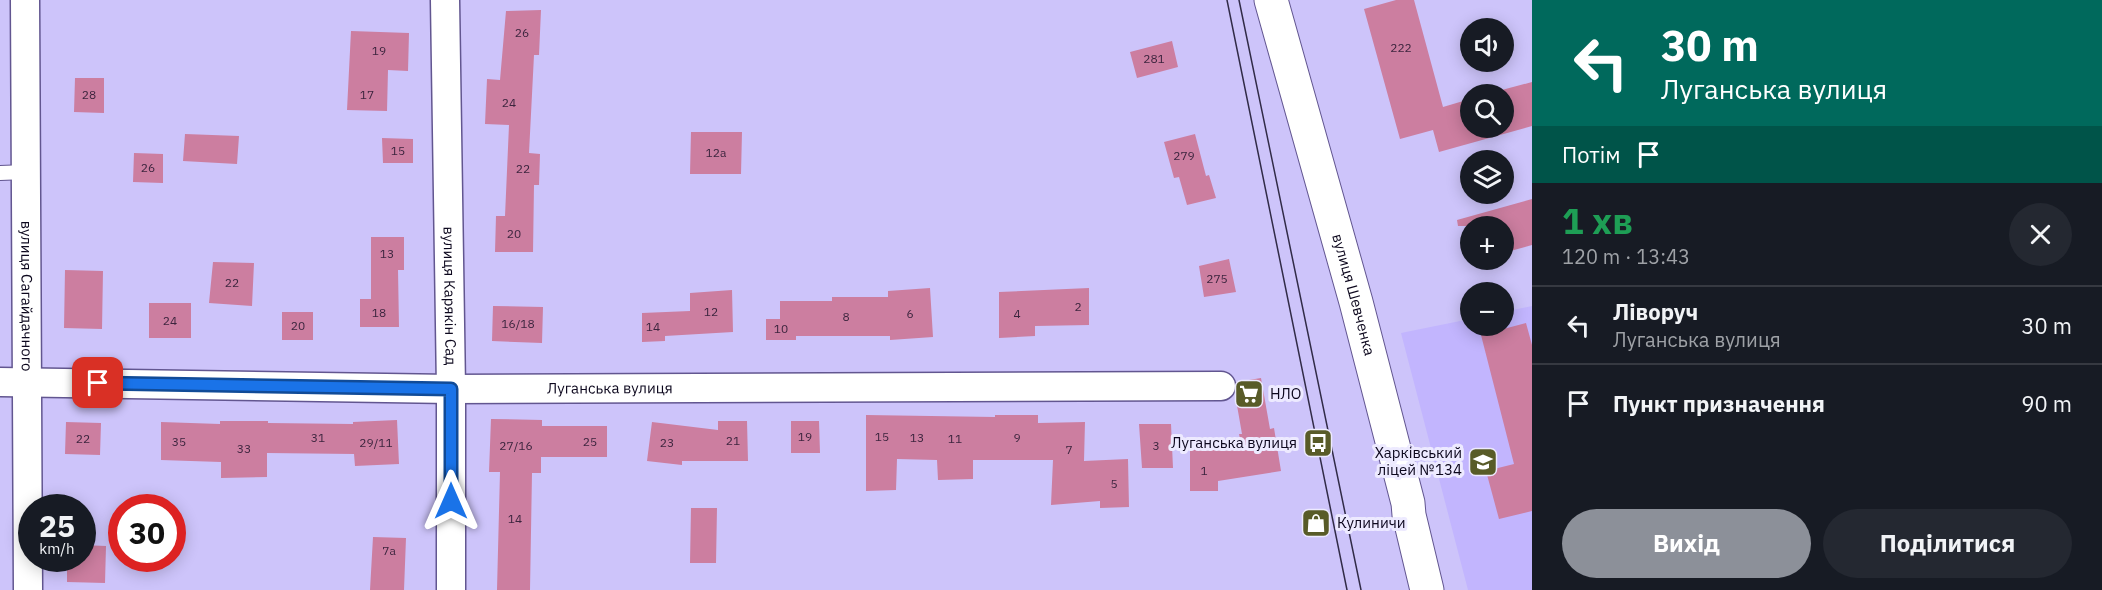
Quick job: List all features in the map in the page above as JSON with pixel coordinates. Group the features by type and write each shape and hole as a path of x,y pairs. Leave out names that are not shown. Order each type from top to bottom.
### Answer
{"main road":[{"name":"вулиця Шевченка","path":"1271,0 1356,302 1408,504 1427,590"}],"street":[{"name":"вулиця Сагайдачного","path":"25,0 13,173 13,382 28,590"},
{"name":"вулиця Карякін Сад","path":"445,0 451,389 451,590"},
{"name":"Луганська вулиця","path":"13,382 451,389 1221,386"}],"shaded area":[{"name":"Харківський ліцей №134","path":"1532,306 1532,590 1468,590 1401,333 1460,321 1460,336 1514,336 1514,310"}],"building":[{"path":"1396,0 1414,0 1443,107 1460,102 1460,138 1489,138 1439,152 1433,130 1400,139 1364,9"},
{"path":"541,10 539,55 534,55 529,153 540,154 539,185 534,185 533,252 495,252 496,216 505,216 509,125 485,124 487,79 500,80 506,11"},
{"path":"351,31 409,33 408,71 388,70 387,111 347,110"},
{"path":"1172,41 1178,67 1137,78 1130,52"},
{"path":"75,78 104,78 104,113 74,112"},
{"path":"1532,82 1532,126 1514,131 1514,87"},
{"path":"691,132 742,132 741,174 690,174"},
{"path":"185,134 239,136 237,164 183,161"},
{"path":"1195,134 1206,176 1209,175 1216,198 1187,205 1179,177 1174,178 1164,142"},
{"path":"382,138 413,139 413,163 383,163"},
{"path":"134,153 163,154 163,183 133,182"},
{"path":"1532,199 1532,245 1514,250 1514,216 1471,216"},
{"path":"371,237 404,237 404,270 398,270 399,327 360,327 360,299 371,299"},
{"path":"1229,259 1236,292 1204,297 1199,266"},
{"path":"213,262 254,263 252,306 209,303"},
{"path":"65,270 103,271 102,329 64,328"},
{"path":"930,288 933,337 890,340 890,336 796,336 796,340 766,340 766,319 780,319 780,301 832,301 832,297 888,297 888,291"},
{"path":"1089,288 1089,325 1035,326 1035,336 999,338 999,292"},
{"path":"732,290 733,332 665,336 665,341 642,342 642,313 690,311 690,293"},
{"path":"149,303 191,303 191,338 149,338"},
{"path":"493,306 543,307 542,343 492,341"},
{"path":"282,312 313,312 313,340 282,340"},
{"path":"1526,323 1532,345 1532,511 1499,519 1486,471 1514,464 1481,336 1514,336 1514,326"},
{"path":"1261,378 1270,429 1274,428 1281,471 1218,481 1218,491 1190,491 1190,450 1242,449 1239,434 1242,434 1235,394 1237,382"},
{"path":"866,415 995,417 995,415 1038,415 1038,423 1085,422 1084,461 1128,459 1129,507 1100,508 1100,501 1051,505 1053,460 973,460 973,479 938,480 937,460 897,459 896,490 866,491"},
{"path":"491,419 542,420 542,426 607,426 607,457 541,457 541,473 532,473 530,590 497,590 500,472 489,472"},
{"path":"397,420 399,464 355,466 354,454 267,453 267,477 221,478 221,462 161,460 161,422 220,424 220,421 268,421 268,423 353,424 353,422"},
{"path":"718,421 747,421 748,461 682,461 682,465 647,461 652,422 718,430"},
{"path":"791,421 819,421 820,453 791,453"},
{"path":"66,422 101,423 100,455 65,454"},
{"path":"1139,424 1171,424 1173,468 1142,468"},
{"path":"691,508 717,508 716,563 690,563"},
{"path":"373,537 406,538 404,590 370,590"},
{"path":"96,546 106,546 105,583 67,582 67,572 96,572"}],"tram line":[{"path":"1227,0 1347,590"},
{"path":"1239,0 1361,590"}],"place":[{"name":"НЛО","path":"1249,394"},
{"name":"Луганська вулиця","path":"1318,443"},
{"name":"Харківський ліцей №134","path":"1483,462"},
{"name":"Кулиничи","path":"1316,523"}],"route":[{"path":"98,383 451,389 451,501"}]}
